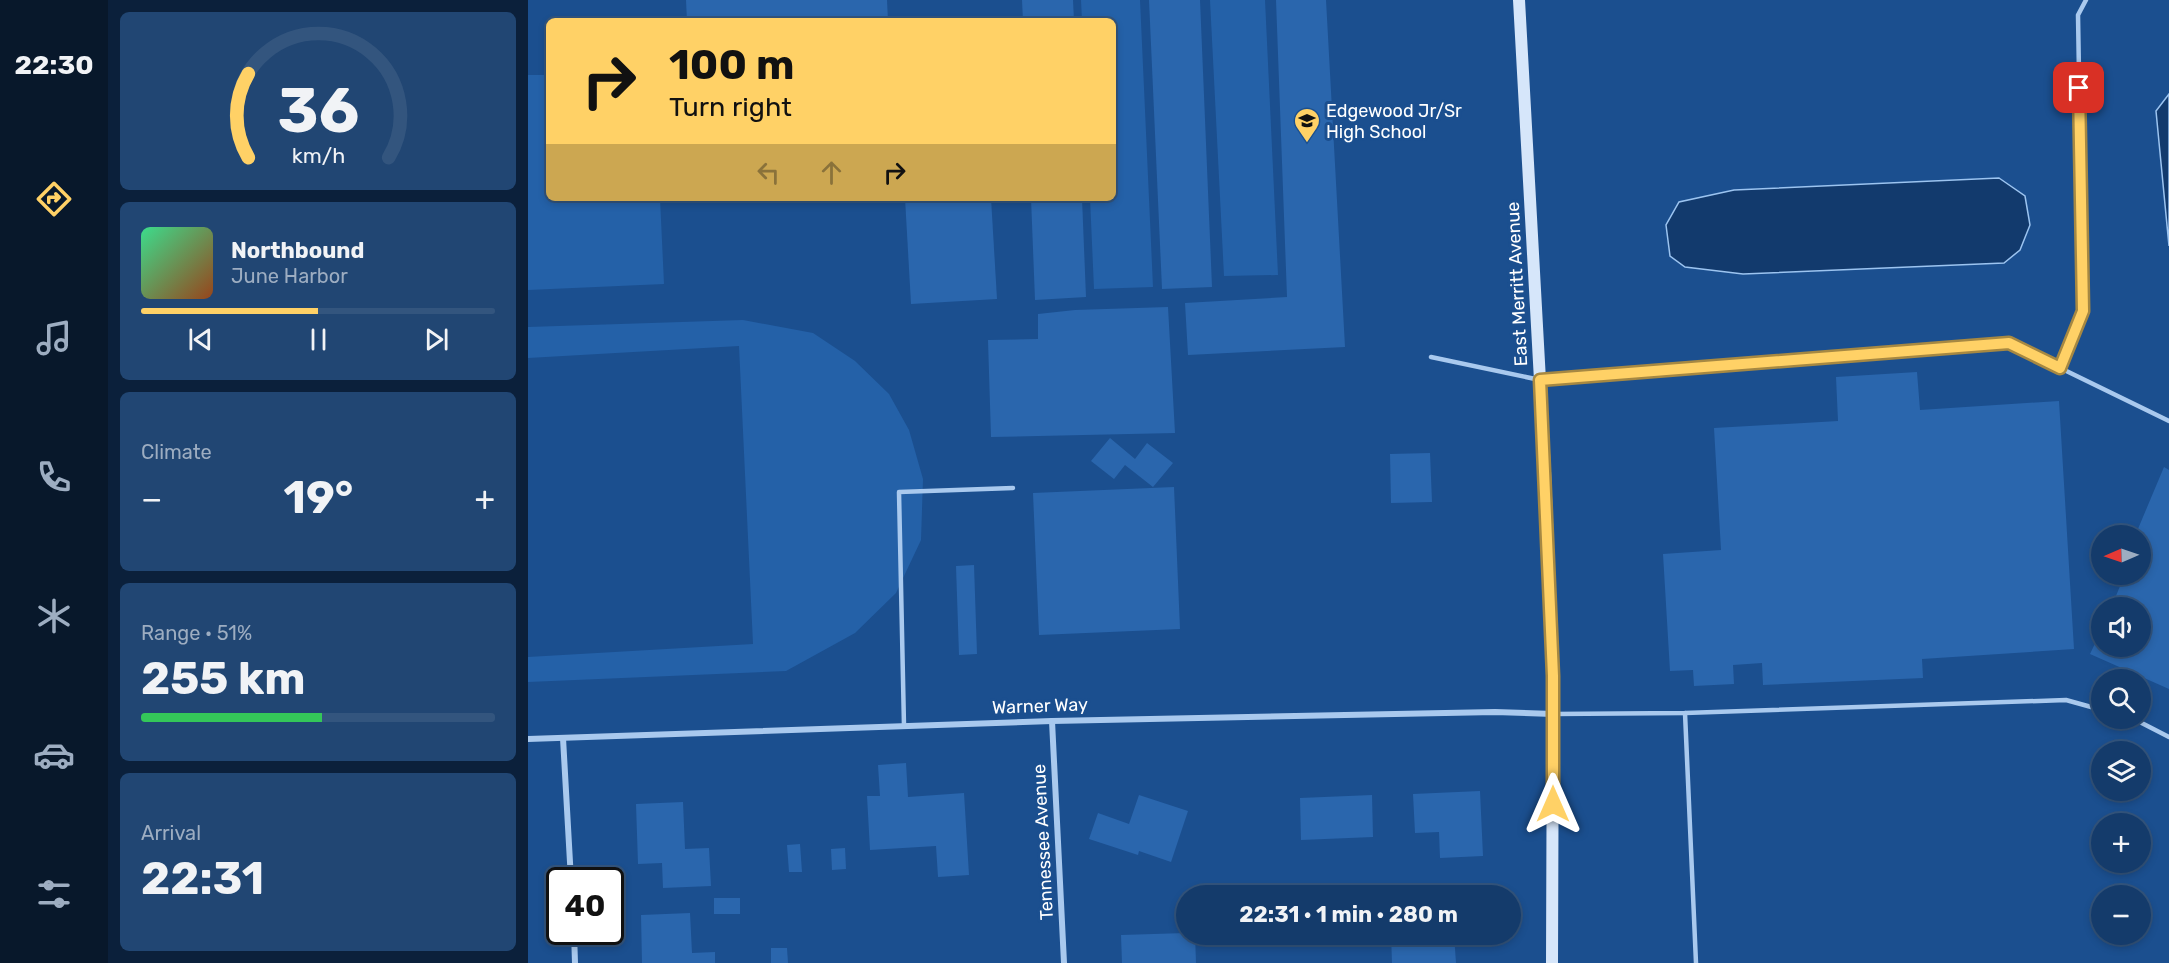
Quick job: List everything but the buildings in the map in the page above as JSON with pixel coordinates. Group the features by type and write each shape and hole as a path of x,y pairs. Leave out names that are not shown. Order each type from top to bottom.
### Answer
{"street":[{"name":"East Merritt Avenue","path":"1519,0 1547,521 1554,714 1552,963"},
{"name":"Warner Way","path":"528,739 1052,721 1495,712 1554,714"},
{"name":"Tennessee Avenue","path":"1052,721 1064,963"},
{"path":"563,738 570,867"},
{"path":"574,945 575,963"}],"lane":[{"path":"2060,368 2083,311 2078,15 2086,0"},
{"path":"1431,357 1540,380 2009,343 2169,421"},
{"path":"904,726 899,492 1013,488"},
{"path":"1554,714 1685,713 2066,700 2091,707"},
{"path":"1685,713 1696,963"},
{"path":"2151,728 2169,737"}],"shaded area":[{"path":"1081,0 1140,0 1153,287 1094,289 1090,201 1116,201 1116,18 1082,18"},
{"path":"1210,0 1265,0 1278,275 1224,276"},
{"path":"528,75 546,75 546,201 660,201 664,284 528,290"},
{"path":"2169,94 2169,246 2156,111"},
{"path":"1999,178 2025,196 2030,225 2020,250 2004,263 1743,274 1685,267 1670,256 1666,225 1679,202 1734,190"},
{"path":"743,320 813,333 855,361 889,394 909,430 923,479 921,540 896,593 855,633 786,671 528,682 528,657 753,644 739,346 528,358 528,327"}],"place":[{"name":"Edgewood Jr/Sr High School","path":"1307,144"}],"route":[{"path":"1553,804 1553,676 1540,380 1615,376 2009,343 2060,368 2083,311 2079,88"}]}
